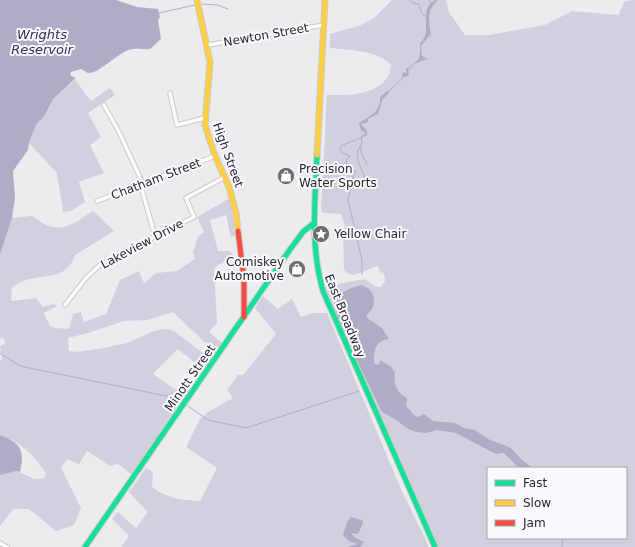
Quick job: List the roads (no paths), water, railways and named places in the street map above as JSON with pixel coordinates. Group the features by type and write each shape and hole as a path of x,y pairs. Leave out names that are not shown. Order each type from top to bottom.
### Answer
{"street":[{"name":"High Street","path":"197,0 208,45 210,75 205,118 207,134 234,203 239,229 244,279 244,318"},
{"name":"East Broadway","path":"325,0 314,223 316,267 323,294 435,547"},
{"name":"Newton Street","path":"208,45 324,25"},
{"path":"170,93 177,125 205,118"},
{"path":"104,106 119,132 143,184 142,190 156,236"},
{"name":"Chatham Street","path":"97,201 215,156"},
{"name":"Lakeview Drive","path":"65,305 86,278 101,264 194,218 186,198 225,177"},
{"name":"Minott Street","path":"85,547 303,232 314,223"},
{"path":"0,543 7,547"}],"water":[{"name":"Wrights Reservoir","path":"0,0 116,0 137,7 158,9 161,39 150,49 126,51 93,73 88,73 81,69 71,72 70,75 76,78 53,99 45,115 36,125 28,150 13,171 15,198 12,218 0,255"},
{"path":"435,0 438,0 434,4 429,16 431,34 421,46 422,56 428,59 412,64 419,59 420,43 426,33 427,9 430,4"},
{"path":"409,66 409,76 402,77 403,72 406,73 406,69"},
{"path":"388,90 389,93 383,99 378,114 368,119 368,122 361,124 367,131 367,135 353,142 353,140 356,140 366,133 361,130 359,123 371,116 377,110 380,97"},
{"path":"361,285 365,286 371,291 374,301 372,309 366,317 382,328 389,339 384,340 376,347 374,363 377,365 379,364 380,360 390,366 395,372 394,380 396,387 403,396 407,398 406,406 413,414 417,417 424,414 433,421 455,423 464,428 475,430 488,439 511,448 522,460 532,467 518,467 504,453 496,454 456,433 437,430 426,433 416,432 408,429 395,419 382,412 338,322 336,314 338,306 336,296 351,288"},
{"path":"0,435 13,441 20,448 22,458 20,472 17,471 0,475"},
{"path":"351,517 362,520 363,523 358,534 351,533 354,537 364,542 360,547 348,547 357,544 349,541 343,535 347,522"}],"waterway":[{"path":"409,0 413,3 419,4 421,12 426,17"},
{"path":"202,4 217,5 228,9"},
{"path":"159,13 195,5"},
{"path":"408,71 413,65"},
{"path":"389,91 405,76"},
{"path":"361,138 362,143 359,149 358,160 367,188"},
{"path":"352,141 341,146 340,150 342,153 350,156 346,161 347,167 356,171 348,200 362,260 362,274"},
{"path":"361,146 361,152 367,165"},
{"path":"0,353 20,366 171,397 181,402"},
{"path":"188,406 208,420 246,428 359,391"},
{"path":"562,547 563,539"}],"place":[{"name":"Precision Water Sports","path":"286,176"},
{"name":"Yellow Chair","path":"321,234"},
{"name":"Comiskey Automotive","path":"297,269"}]}
